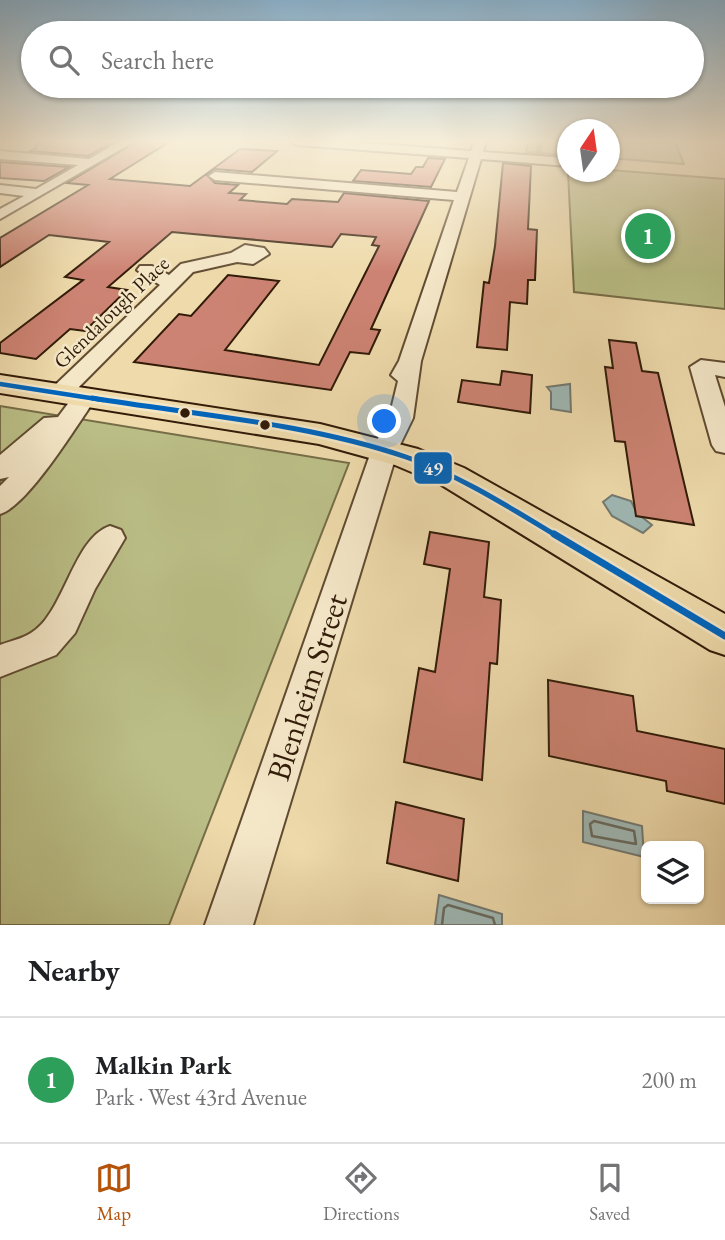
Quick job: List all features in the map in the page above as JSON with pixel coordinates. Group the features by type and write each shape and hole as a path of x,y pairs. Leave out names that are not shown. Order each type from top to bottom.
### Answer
{"main road":[{"path":"0,384 320,434 384,449 452,476 725,636"}],"street":[{"path":"0,215 54,185"},
{"path":"324,185 464,197"},
{"name":"Blenheim Street","path":"229,925 384,449 398,429 404,411 410,361 467,185"},
{"path":"0,189 40,193"},
{"name":"Glendalough Place","path":"71,396 170,283 187,268 237,257"},
{"path":"146,270 170,283"},
{"path":"725,370 701,367 725,445"},
{"path":"0,470 71,396"},
{"path":"0,504 37,463 71,396"},
{"path":"0,662 44,644 63,623 81,583 110,538"}],"green space":[{"path":"569,185 725,185 725,309 574,292"},
{"path":"0,406 349,463 169,925 0,925"}],"water":[{"path":"570,384 571,412 551,409 551,392 547,387"},
{"path":"612,495 631,501 637,513 652,525 643,533 612,516 603,502"},
{"path":"583,811 642,826 641,856 583,842"},
{"path":"439,895 502,914 502,925 435,925"}],"building":[{"path":"88,185 238,185 229,193 246,194 240,200 287,204 292,199 338,202 344,193 429,201 371,329 380,330 369,354 350,352 331,390 134,362 179,314 191,316 228,275 279,281 225,350 319,365 379,246 372,245 376,237 341,234 332,247 172,232 108,287 127,290 85,331 70,329 36,359 0,353 0,343 83,280 65,277 109,242 49,235 0,267 0,238"},
{"path":"501,185 530,185 528,229 537,230 535,280 528,280 527,304 510,302 507,350 477,347 484,282 489,283"},
{"path":"609,340 636,343 642,371 658,373 694,525 636,516 625,442 615,441 605,367 613,368"},
{"path":"502,371 532,375 530,413 458,402 462,380 500,385"},
{"path":"430,532 489,542 484,597 501,600 497,664 490,663 482,780 404,762 419,668 435,672 450,569 424,564"},
{"path":"548,680 633,696 637,731 725,749 725,804 667,791 666,781 549,756"},
{"path":"396,802 464,819 458,881 387,863"}],"transit line":[{"name":"49","path":"0,384 320,434 406,457 452,476 543,527 725,636"}],"place":[{"name":"Malkin Park","path":"648,236"}]}
